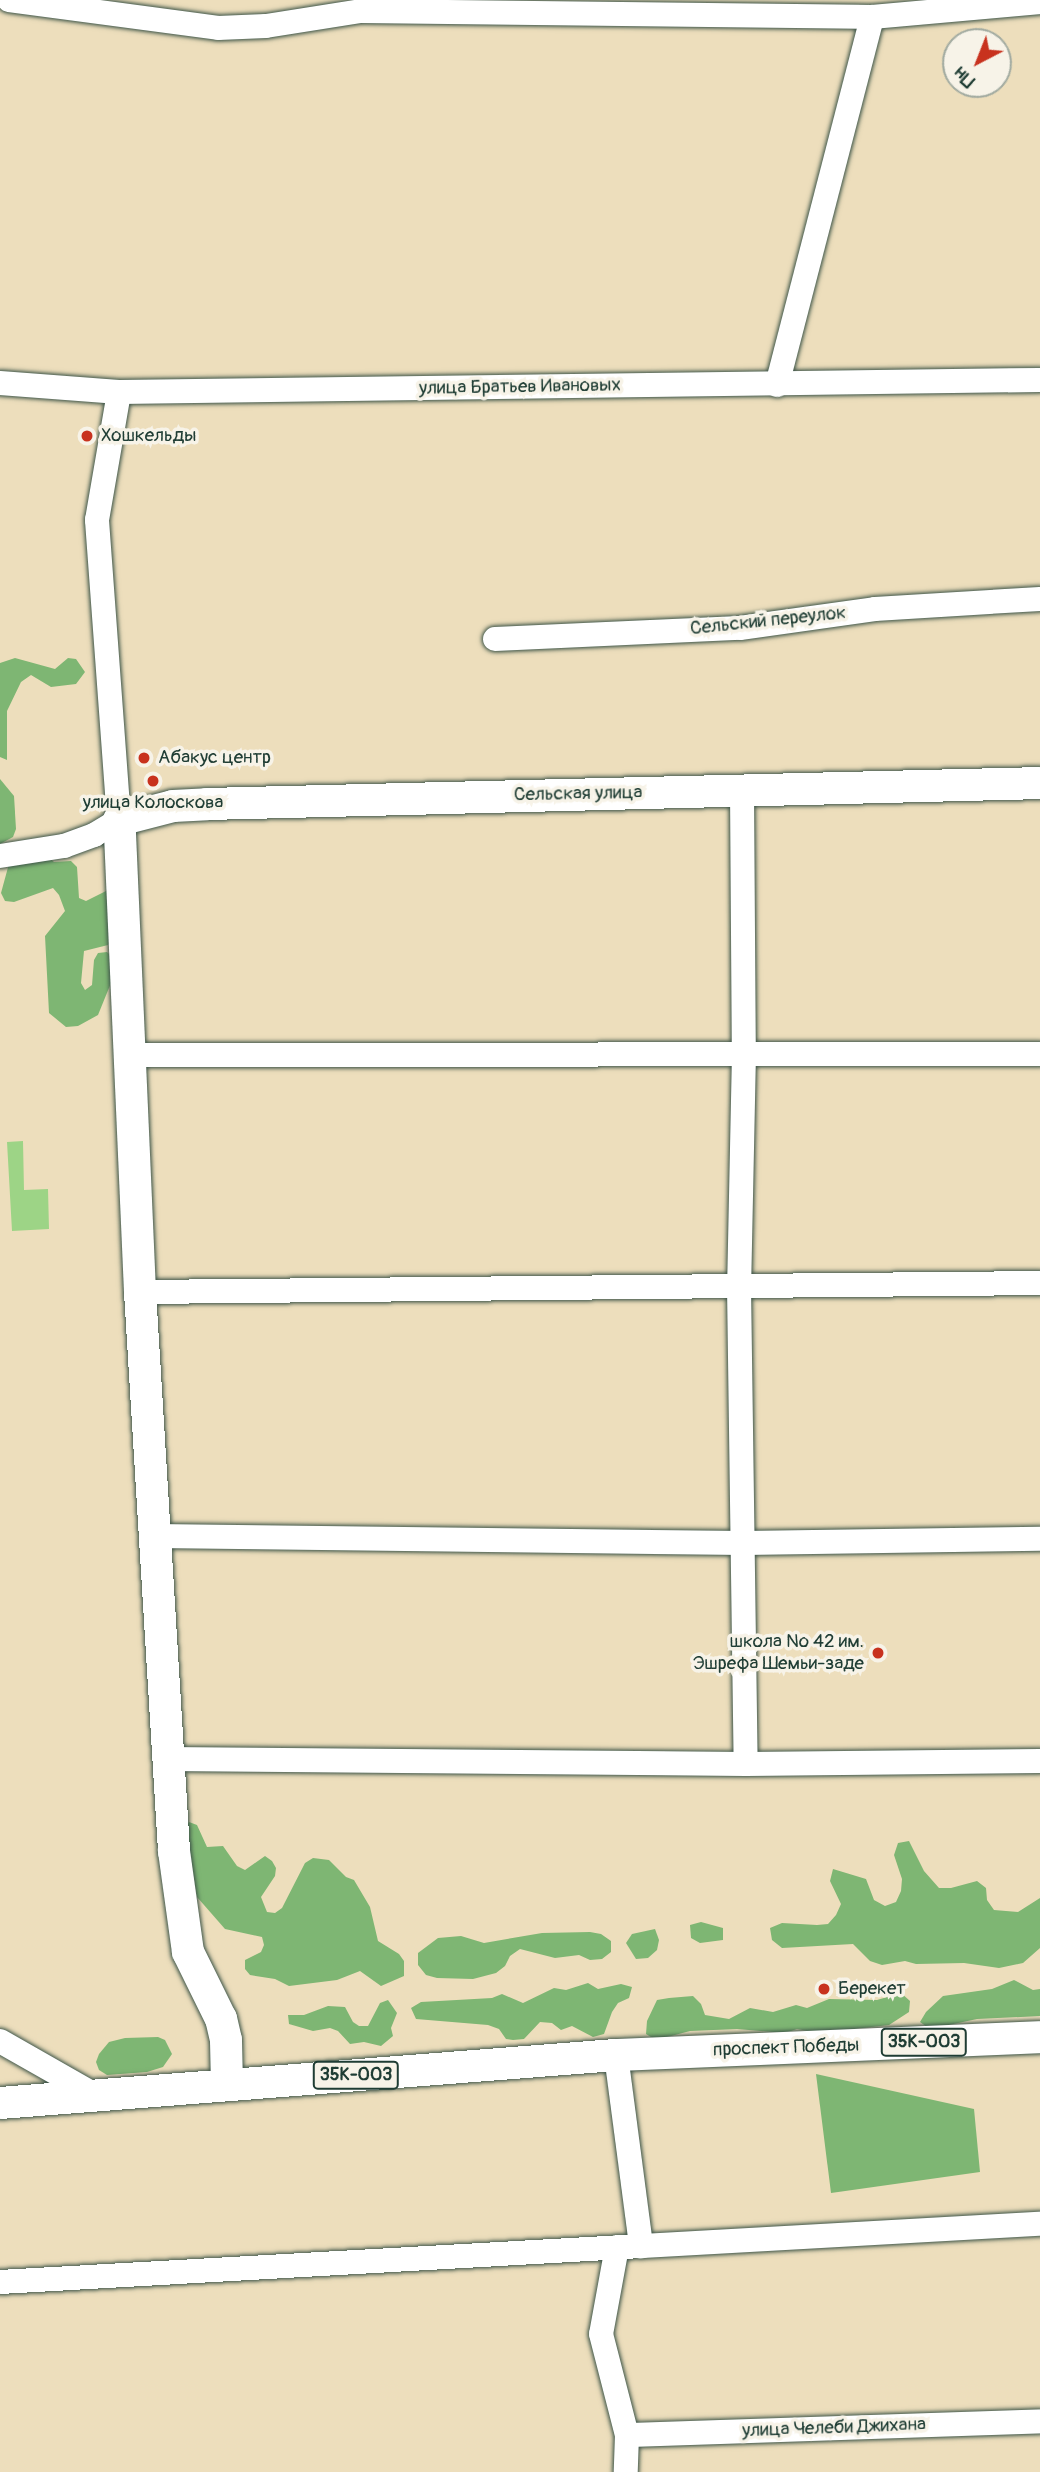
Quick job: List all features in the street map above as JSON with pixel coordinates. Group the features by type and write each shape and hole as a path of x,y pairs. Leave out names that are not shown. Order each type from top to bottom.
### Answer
{"main road":[{"name":"Сельская улица","path":"118,820 173,806 207,804 1040,783"},
{"path":"118,820 140,1292 167,1759 182,1925 188,1952 221,2019 226,2040 227,2085"},
{"name":"проспект Победы","path":"617,2055 1040,2037"},
{"name":"35К-003","path":"0,2103 617,2055"}],"street":[{"path":"9,0 218,28 266,26 361,11 873,17 1040,2"},
{"path":"777,385 873,17"},
{"name":"улица Братьев Ивановых","path":"0,383 119,392 1040,380"},
{"path":"0,856 64,846 94,835 118,820 97,520 119,392"},
{"name":"Сельский переулок","path":"495,639 740,628 888,608 1040,600"},
{"path":"742,790 744,1053 739,1286 746,1764"},
{"path":"129,1055 1040,1054"},
{"path":"140,1292 1040,1283"},
{"path":"155,1536 744,1543 1040,1539"},
{"path":"167,1759 746,1764 1040,1761"},
{"path":"0,2041 95,2095"},
{"path":"617,2055 629,2247 601,2334 627,2435 626,2472"},
{"path":"0,2282 1040,2224"},
{"name":"улица Челеби Джихана","path":"627,2435 1040,2421"}],"green space":[{"path":"15,658 55,669 68,658 76,659 85,672 76,684 51,687 31,675 21,682 7,711 7,760 0,757 0,663"},
{"path":"0,779 14,796 16,829 13,837 0,844"},
{"path":"48,857 54,862 71,861 77,867 79,898 86,901 108,890 111,938 108,945 84,951 81,983 85,990 92,985 94,960 98,953 107,952 113,958 111,983 98,1015 78,1026 66,1027 49,1013 45,936 65,911 59,895 53,888 14,902 5,901 1,893 10,860"},
{"path":"23,1141 24,1190 48,1189 49,1229 12,1231 7,1142"},
{"path":"189,1822 197,1825 207,1847 223,1846 237,1866 245,1870 265,1856 272,1861 276,1868 275,1876 261,1897 267,1912 275,1913 282,1908 305,1863 313,1858 329,1860 346,1877 354,1880 370,1907 378,1941 399,1954 404,1961 404,1976 381,1986 360,1971 337,1980 289,1986 275,1979 250,1975 245,1969 245,1960 261,1952 264,1945 262,1937 225,1929 197,1897 185,1829"},
{"path":"909,1841 924,1871 939,1888 951,1888 977,1881 986,1888 987,1900 994,1910 1018,1912 1040,1898 1040,1948 1023,1963 999,1968 964,1963 916,1964 905,1961 882,1965 870,1961 853,1944 782,1948 772,1940 770,1928 782,1923 828,1924 836,1915 841,1904 830,1881 833,1869 866,1879 874,1900 885,1906 896,1902 902,1879 894,1855 898,1843"},
{"path":"701,1922 723,1928 723,1940 700,1943 691,1938 690,1925"},
{"path":"655,1929 659,1940 657,1950 648,1958 636,1959 626,1943 632,1934"},
{"path":"542,1933 601,1934 611,1941 611,1952 602,1959 590,1960 579,1955 555,1958 520,1949 510,1956 505,1966 496,1973 473,1979 437,1978 426,1975 418,1965 418,1953 438,1938 461,1936 484,1943"},
{"path":"1014,1980 1033,1990 1040,1989 1040,2016 977,2019 930,2029 920,2022 926,2012 943,1996 992,1989"},
{"path":"588,1983 598,1989 621,1984 632,1987 629,1998 618,2003 612,2012 604,2034 593,2037 572,2026 561,2030 552,2023 540,2022 524,2039 506,2039 499,2029 488,2025 416,2019 411,2008 421,2002 492,1998 502,1994 523,2003 554,1988 566,1990"},
{"path":"901,1993 910,2001 909,2012 889,2025 820,2033 797,2029 785,2033 737,2029 690,2031 656,2040 646,2034 647,2021 657,2000 669,1998 693,1996 701,2004 705,2015 729,2019 750,2008 773,2012 796,2005 807,2008 829,1999 877,2000"},
{"path":"388,2000 397,2013 391,2028 393,2036 381,2046 364,2042 350,2044 338,2031 330,2028 313,2031 289,2024 288,2015 304,2015 328,2006 345,2007 353,2022 359,2026 368,2026 380,2003"},
{"path":"158,2037 165,2040 172,2054 163,2067 147,2072 107,2075 99,2070 96,2062 109,2042 125,2038"},
{"path":"816,2074 974,2109 980,2172 831,2193"}],"place":[{"name":"Хошкельды","path":"87,436"},
{"name":"Абакус центр","path":"144,758"},
{"name":"улица Колоскова","path":"153,781"},
{"name":"школа № 42 им. Эшрефа Шемьи-заде","path":"878,1653"},
{"name":"Берекет","path":"824,1989"}]}
